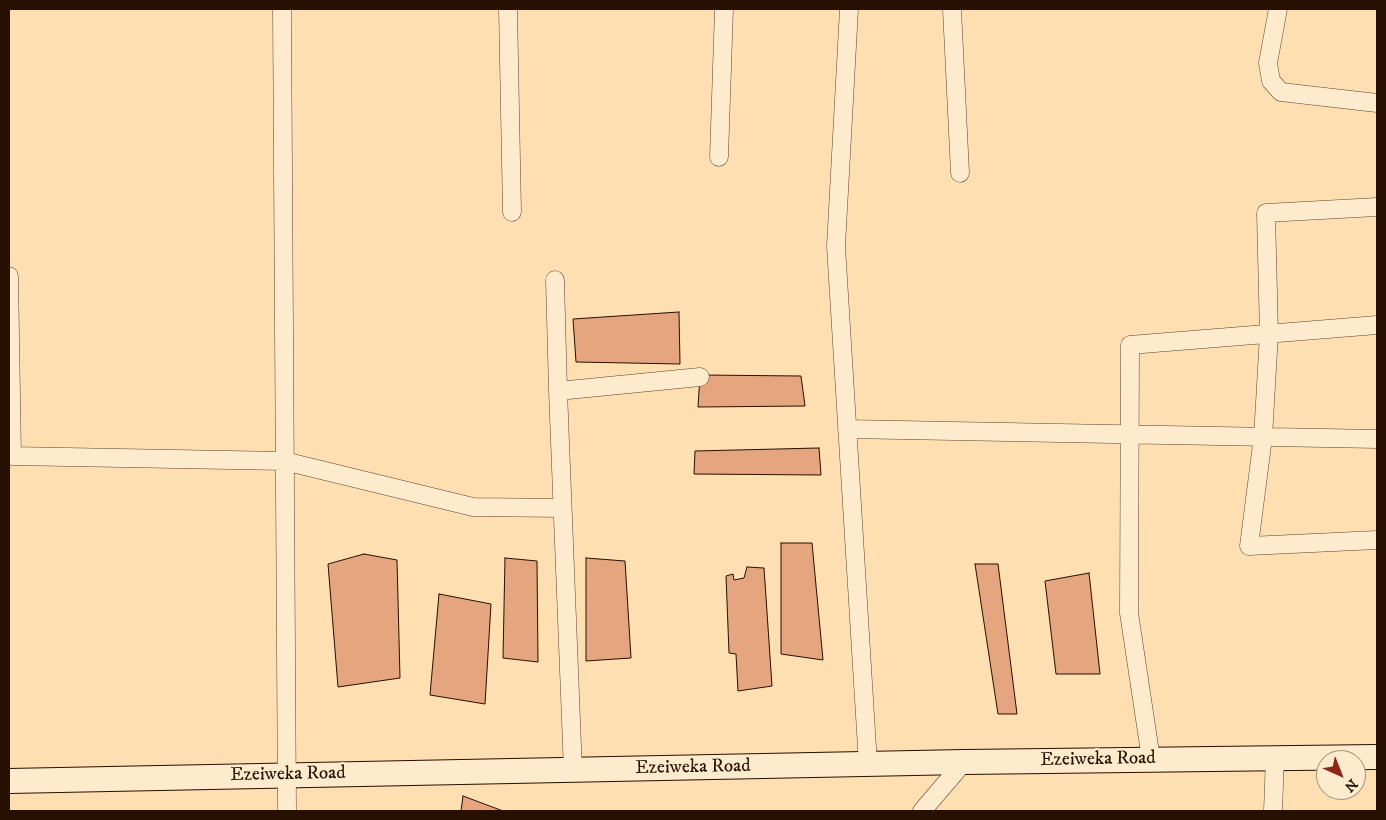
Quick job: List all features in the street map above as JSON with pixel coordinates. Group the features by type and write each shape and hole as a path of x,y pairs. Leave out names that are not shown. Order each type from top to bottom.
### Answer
{"main road":[{"name":"Ezeiweka Road","path":"9,781 964,762 1377,757"}],"street":[{"path":"282,9 286,811"},
{"path":"508,9 512,212"},
{"path":"719,158 724,9"},
{"path":"849,9 836,246 868,764"},
{"path":"952,9 960,173"},
{"path":"1278,9 1268,63 1271,81 1281,92 1377,103"},
{"path":"1377,207 1266,213 1269,334 1263,437 1249,546 1377,540"},
{"path":"9,276 11,456 284,461 473,507 562,508"},
{"path":"555,280 573,771"},
{"path":"1151,759 1129,613 1130,345 1377,324"},
{"path":"558,391 700,377"},
{"path":"847,429 1377,439"},
{"path":"1273,811 1275,757"},
{"path":"922,811 964,762"}],"building":[{"path":"679,312 680,364 576,362 573,319"},
{"path":"700,375 801,376 805,406 698,407"},
{"path":"819,448 821,475 694,474 695,451"},
{"path":"781,543 812,543 823,660 781,654"},
{"path":"364,554 397,560 400,678 338,687 328,564"},
{"path":"505,558 537,561 538,662 503,658"},
{"path":"586,558 625,561 631,658 586,661"},
{"path":"975,564 998,564 1017,714 998,714"},
{"path":"747,567 764,568 772,686 738,691 736,654 729,653 726,576 733,574 734,580 744,578"},
{"path":"1089,573 1100,674 1056,674 1045,581"},
{"path":"439,594 491,604 485,704 430,695"},
{"path":"463,796 503,811 461,811"}]}
